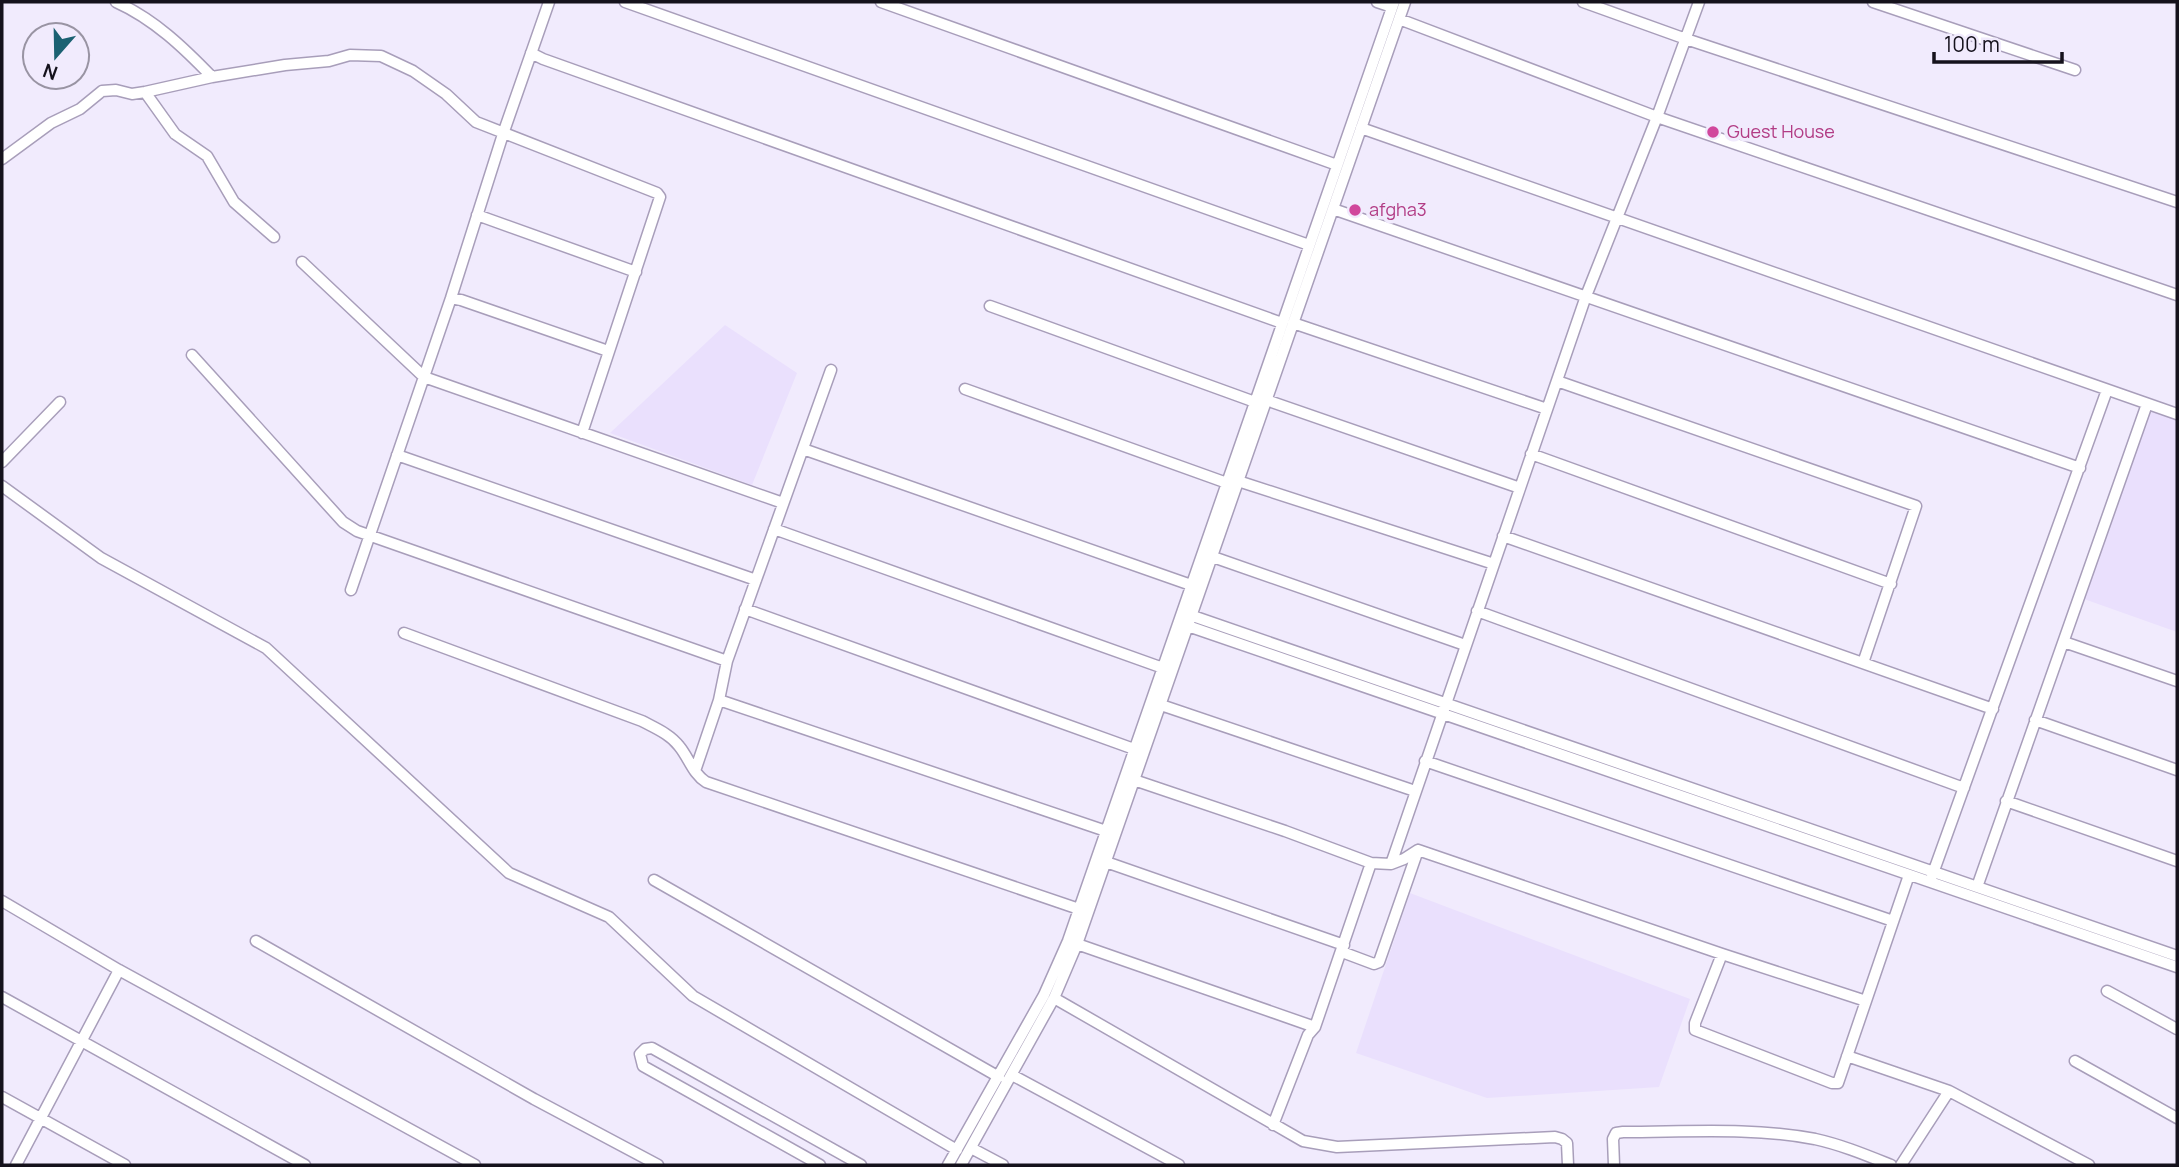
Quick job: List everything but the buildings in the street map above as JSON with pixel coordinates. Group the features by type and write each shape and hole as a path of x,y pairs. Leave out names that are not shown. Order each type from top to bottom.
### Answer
{"street":[{"path":"116,2 137,11 183,46 212,77"},
{"path":"351,590 549,2"},
{"path":"625,2 1309,245"},
{"path":"881,2 1338,165"},
{"path":"961,1165 1054,998 1056,981 1068,942 1163,668 1213,557 1233,482 1260,401 1361,128 1369,88 1393,5 1377,2"},
{"path":"1288,323 1309,245 1338,165 1405,2"},
{"path":"1583,2 1686,39 2177,202"},
{"path":"1391,864 1586,296 1699,2"},
{"path":"1872,2 2075,70"},
{"path":"1399,19 1657,117 2177,295"},
{"path":"531,53 543,60 1288,323 1547,409"},
{"path":"2,159 51,123 80,109 102,91 132,94 212,77 329,61 350,55 381,56 413,71 446,94 476,122 657,193 660,197 582,433"},
{"path":"145,92 175,134 207,156 234,202 274,237"},
{"path":"1361,128 2177,414"},
{"path":"1333,209 2080,467"},
{"path":"478,215 636,272"},
{"path":"302,262 424,377 783,503"},
{"path":"451,298 608,351"},
{"path":"990,306 1260,401 1520,488"},
{"path":"192,355 343,522 356,531 727,661"},
{"path":"695,771 719,700 727,661 831,370"},
{"path":"1557,381 1916,506 1863,663"},
{"path":"965,389 1233,482 1493,565"},
{"path":"1932,877 2108,390"},
{"path":"2,462 60,401"},
{"path":"1977,887 2147,404"},
{"path":"803,449 1191,585"},
{"path":"1531,454 1891,584"},
{"path":"397,455 756,580"},
{"path":"948,1165 1077,944 1161,705 1186,619 1191,585 1233,482"},
{"path":"2,485 101,558 266,648 509,873 610,917 693,996 957,1150"},
{"path":"774,528 1163,668"},
{"path":"1503,536 1993,709"},
{"path":"1213,557 1465,645"},
{"path":"745,609 1135,749"},
{"path":"1477,611 1964,788"},
{"path":"1186,619 1932,877 2177,967"},
{"path":"404,633 642,721 671,738 706,782 1079,909"},
{"path":"2064,642 2177,681"},
{"path":"719,700 1106,831"},
{"path":"1161,705 1415,791"},
{"path":"1444,708 1909,874 1977,887 2177,956"},
{"path":"2035,720 2177,769"},
{"path":"1425,761 1893,921"},
{"path":"1134,780 1371,863 1391,864 1418,850"},
{"path":"2006,801 2177,861"},
{"path":"1106,862 1343,949 1374,964 1380,962 1418,850"},
{"path":"1418,850 1866,1001"},
{"path":"1273,1125 1308,1035 1315,1027 1371,863"},
{"path":"1722,954 1695,1023 1695,1030 1838,1083 1909,874"},
{"path":"654,880 999,1077"},
{"path":"2,901 119,970 475,1165"},
{"path":"256,941 534,1099 658,1165"},
{"path":"1077,944 1315,1027"},
{"path":"16,1165 119,970"},
{"path":"2107,991 2177,1029"},
{"path":"2,997 305,1165"},
{"path":"1054,998 1303,1141 1337,1146 1555,1137 1567,1143 1568,1165"},
{"path":"820,1165 643,1066 640,1054 645,1049 652,1048 861,1165"},
{"path":"1847,1056 1949,1091 2089,1165"},
{"path":"2075,1061 2177,1118"},
{"path":"1012,1075 1179,1165"},
{"path":"1901,1165 1949,1091"},
{"path":"2,1097 125,1165"},
{"path":"1614,1165 1613,1139 1616,1133 1636,1132 1752,1133 1814,1139 1855,1150 1891,1165"},
{"path":"971,1148 1003,1165"}],"shaded area":[{"path":"725,325 797,373 752,485 610,433"},
{"path":"2150,410 2177,420 2177,632 2084,599"},
{"path":"1410,893 1690,999 1659,1087 1487,1098 1356,1053"}],"place":[{"name":"Guest House","path":"1713,132"},
{"name":"afgha3","path":"1355,210"}]}
